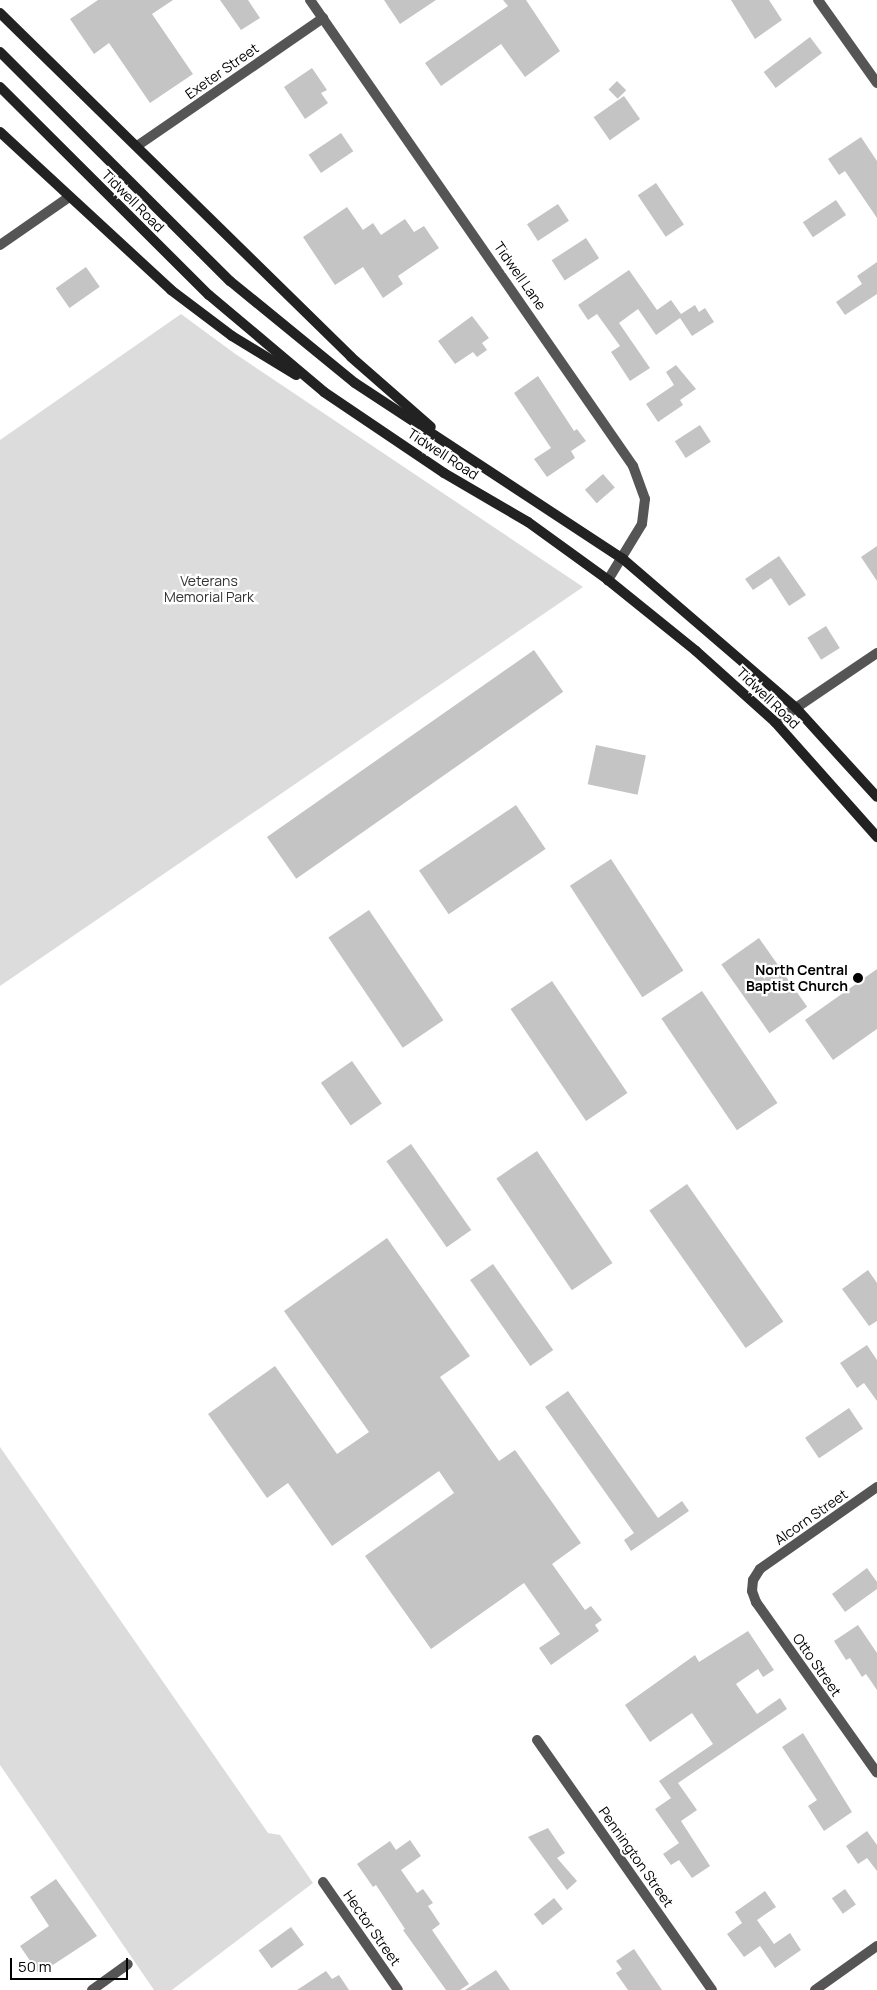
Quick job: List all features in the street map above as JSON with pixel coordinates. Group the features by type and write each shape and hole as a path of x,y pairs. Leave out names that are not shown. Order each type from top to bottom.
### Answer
{"main road":[{"path":"0,13 351,357 462,454"},
{"name":"Tidwell Road","path":"0,52 230,282 355,383 623,558 796,708 877,797"},
{"name":"Tidwell Road","path":"0,87 209,295 324,392 444,473 528,522 608,580 696,651 776,722 877,836"},
{"path":"0,132 68,197 171,290 232,336 324,392"}],"street":[{"name":"Tidwell Lane","path":"310,0 634,466 642,486 645,511 638,535 608,580"},
{"path":"818,0 877,83"},
{"name":"Exeter Street","path":"137,146 323,18"},
{"path":"0,245 68,197"},
{"path":"776,722 877,653"},
{"name":"Alcorn Street","path":"760,1569 877,1487"},
{"name":"Otto Street","path":"760,1569 752,1580 756,1602 877,1773"},
{"name":"Pennington Street","path":"537,1740 712,1990"},
{"name":"Hector Street","path":"323,1882 398,1990"},
{"path":"815,1990 877,1946"},
{"path":"92,1990 128,1964"}],"green space":[{"name":"Veterans Memorial Park","path":"181,314 234,353 583,587 0,986 0,440"},
{"path":"0,1447 268,1833 280,1835 313,1883 172,1990 154,1990 0,1765"}],"building":[{"path":"98,0 173,0 152,14 193,74 150,103 109,43 94,54 70,19"},
{"path":"220,0 248,0 260,18 241,30"},
{"path":"384,0 436,0 400,24"},
{"path":"503,0 526,0 560,51 525,77 501,44 441,86 425,63 508,6"},
{"path":"731,0 769,0 782,20 755,39"},
{"path":"810,37 822,53 776,88 764,72"},
{"path":"312,68 327,90 321,93 328,103 305,119 284,87"},
{"path":"617,81 626,90 618,99 609,89"},
{"path":"624,96 640,119 610,140 594,117"},
{"path":"341,133 353,151 321,173 309,155"},
{"path":"861,137 877,161 877,218 845,171 839,175 828,159"},
{"path":"656,183 684,224 666,237 638,195"},
{"path":"836,200 846,215 813,237 803,222"},
{"path":"558,204 569,221 538,241 527,224"},
{"path":"347,207 363,230 373,223 381,235 405,219 414,232 424,226 439,248 398,276 403,284 383,298 363,267 335,285 303,237"},
{"path":"586,238 599,258 565,280 552,260"},
{"path":"877,262 877,294 845,315 836,302 862,284 857,276"},
{"path":"86,267 100,287 69,308 56,288"},
{"path":"629,270 657,310 671,300 681,314 695,305 699,312 705,308 714,322 692,336 680,318 656,335 638,309 619,323 650,368 630,381 611,352 620,346 597,314 588,320 578,305"},
{"path":"472,316 489,338 482,343 487,350 477,357 473,352 455,364 438,341"},
{"path":"676,365 696,389 680,400 683,405 658,422 646,404 674,385 666,372"},
{"path":"538,376 574,431 577,429 586,441 571,451 575,458 547,477 534,459 551,448 514,393"},
{"path":"700,425 711,442 686,458 675,441"},
{"path":"603,474 615,488 597,503 585,490"},
{"path":"877,546 877,581 861,557"},
{"path":"779,556 806,595 789,606 771,578 753,590 745,579"},
{"path":"826,626 840,648 821,660 807,638"},
{"path":"534,650 563,692 296,879 267,837"},
{"path":"596,745 646,756 638,795 588,784"},
{"path":"516,805 546,849 449,914 419,870"},
{"path":"611,859 683,971 642,997 570,886"},
{"path":"369,910 443,1020 403,1048 328,937"},
{"path":"759,938 807,1007 769,1033 721,964"},
{"path":"877,969 877,1029 833,1060 805,1020"},
{"path":"552,981 627,1093 586,1121 511,1009"},
{"path":"702,991 777,1103 737,1130 661,1018"},
{"path":"352,1061 382,1104 351,1125 321,1083"},
{"path":"411,1144 471,1230 447,1247 386,1161"},
{"path":"537,1151 612,1263 572,1290 496,1178"},
{"path":"687,1184 783,1322 746,1348 649,1210"},
{"path":"387,1238 470,1356 440,1377 499,1461 515,1450 581,1543 552,1564 585,1610 591,1606 602,1620 595,1625 599,1631 551,1665 539,1648 560,1634 524,1583 431,1649 365,1556 454,1493 439,1471 332,1546 288,1483 267,1498 208,1414 275,1366 337,1454 369,1432 284,1311"},
{"path":"493,1264 553,1350 530,1366 470,1280"},
{"path":"868,1270 877,1283 877,1321 869,1326 842,1289"},
{"path":"867,1345 877,1360 877,1401 864,1383 857,1388 840,1363"},
{"path":"568,1391 658,1518 682,1501 689,1511 631,1551 624,1540 634,1533 545,1407"},
{"path":"849,1408 863,1429 819,1458 805,1438"},
{"path":"867,1568 877,1582 877,1589 845,1612 832,1594"},
{"path":"858,1625 877,1653 877,1690 866,1674 862,1677 850,1658 846,1660 834,1641"},
{"path":"748,1631 774,1670 763,1677 758,1669 736,1684 757,1714 780,1698 787,1709 678,1783 697,1810 681,1821 710,1866 692,1878 679,1860 671,1865 663,1854 679,1843 655,1809 671,1798 659,1781 713,1744 692,1713 650,1742 625,1705 695,1655 699,1662"},
{"path":"803,1733 852,1812 824,1831 808,1806 817,1800 782,1747"},
{"path":"548,1828 565,1853 557,1858 577,1881 567,1890 528,1837"},
{"path":"867,1831 877,1845 877,1871 867,1858 858,1864 846,1846"},
{"path":"410,1840 421,1856 401,1870 417,1893 423,1889 433,1903 428,1906 440,1924 432,1930 469,1984 460,1990 446,1990 403,1930 405,1929 376,1885 373,1887 357,1864 390,1841 396,1850"},
{"path":"56,1879 97,1936 39,1974 20,1946 49,1926 30,1897"},
{"path":"845,1889 856,1905 843,1914 832,1898"},
{"path":"765,1891 776,1907 757,1920 774,1944 790,1933 801,1950 775,1968 760,1946 744,1957 727,1934 742,1923 735,1912"},
{"path":"554,1898 563,1909 543,1925 534,1914"},
{"path":"291,1927 304,1945 272,1968 259,1951"},
{"path":"634,1949 662,1990 628,1990 616,1973 622,1969 616,1961"},
{"path":"496,1970 510,1990 465,1990"},
{"path":"326,1971 332,1979 339,1975 349,1990 297,1990"}],"place":[{"name":"North Central Baptist Church","path":"858,978"}]}
